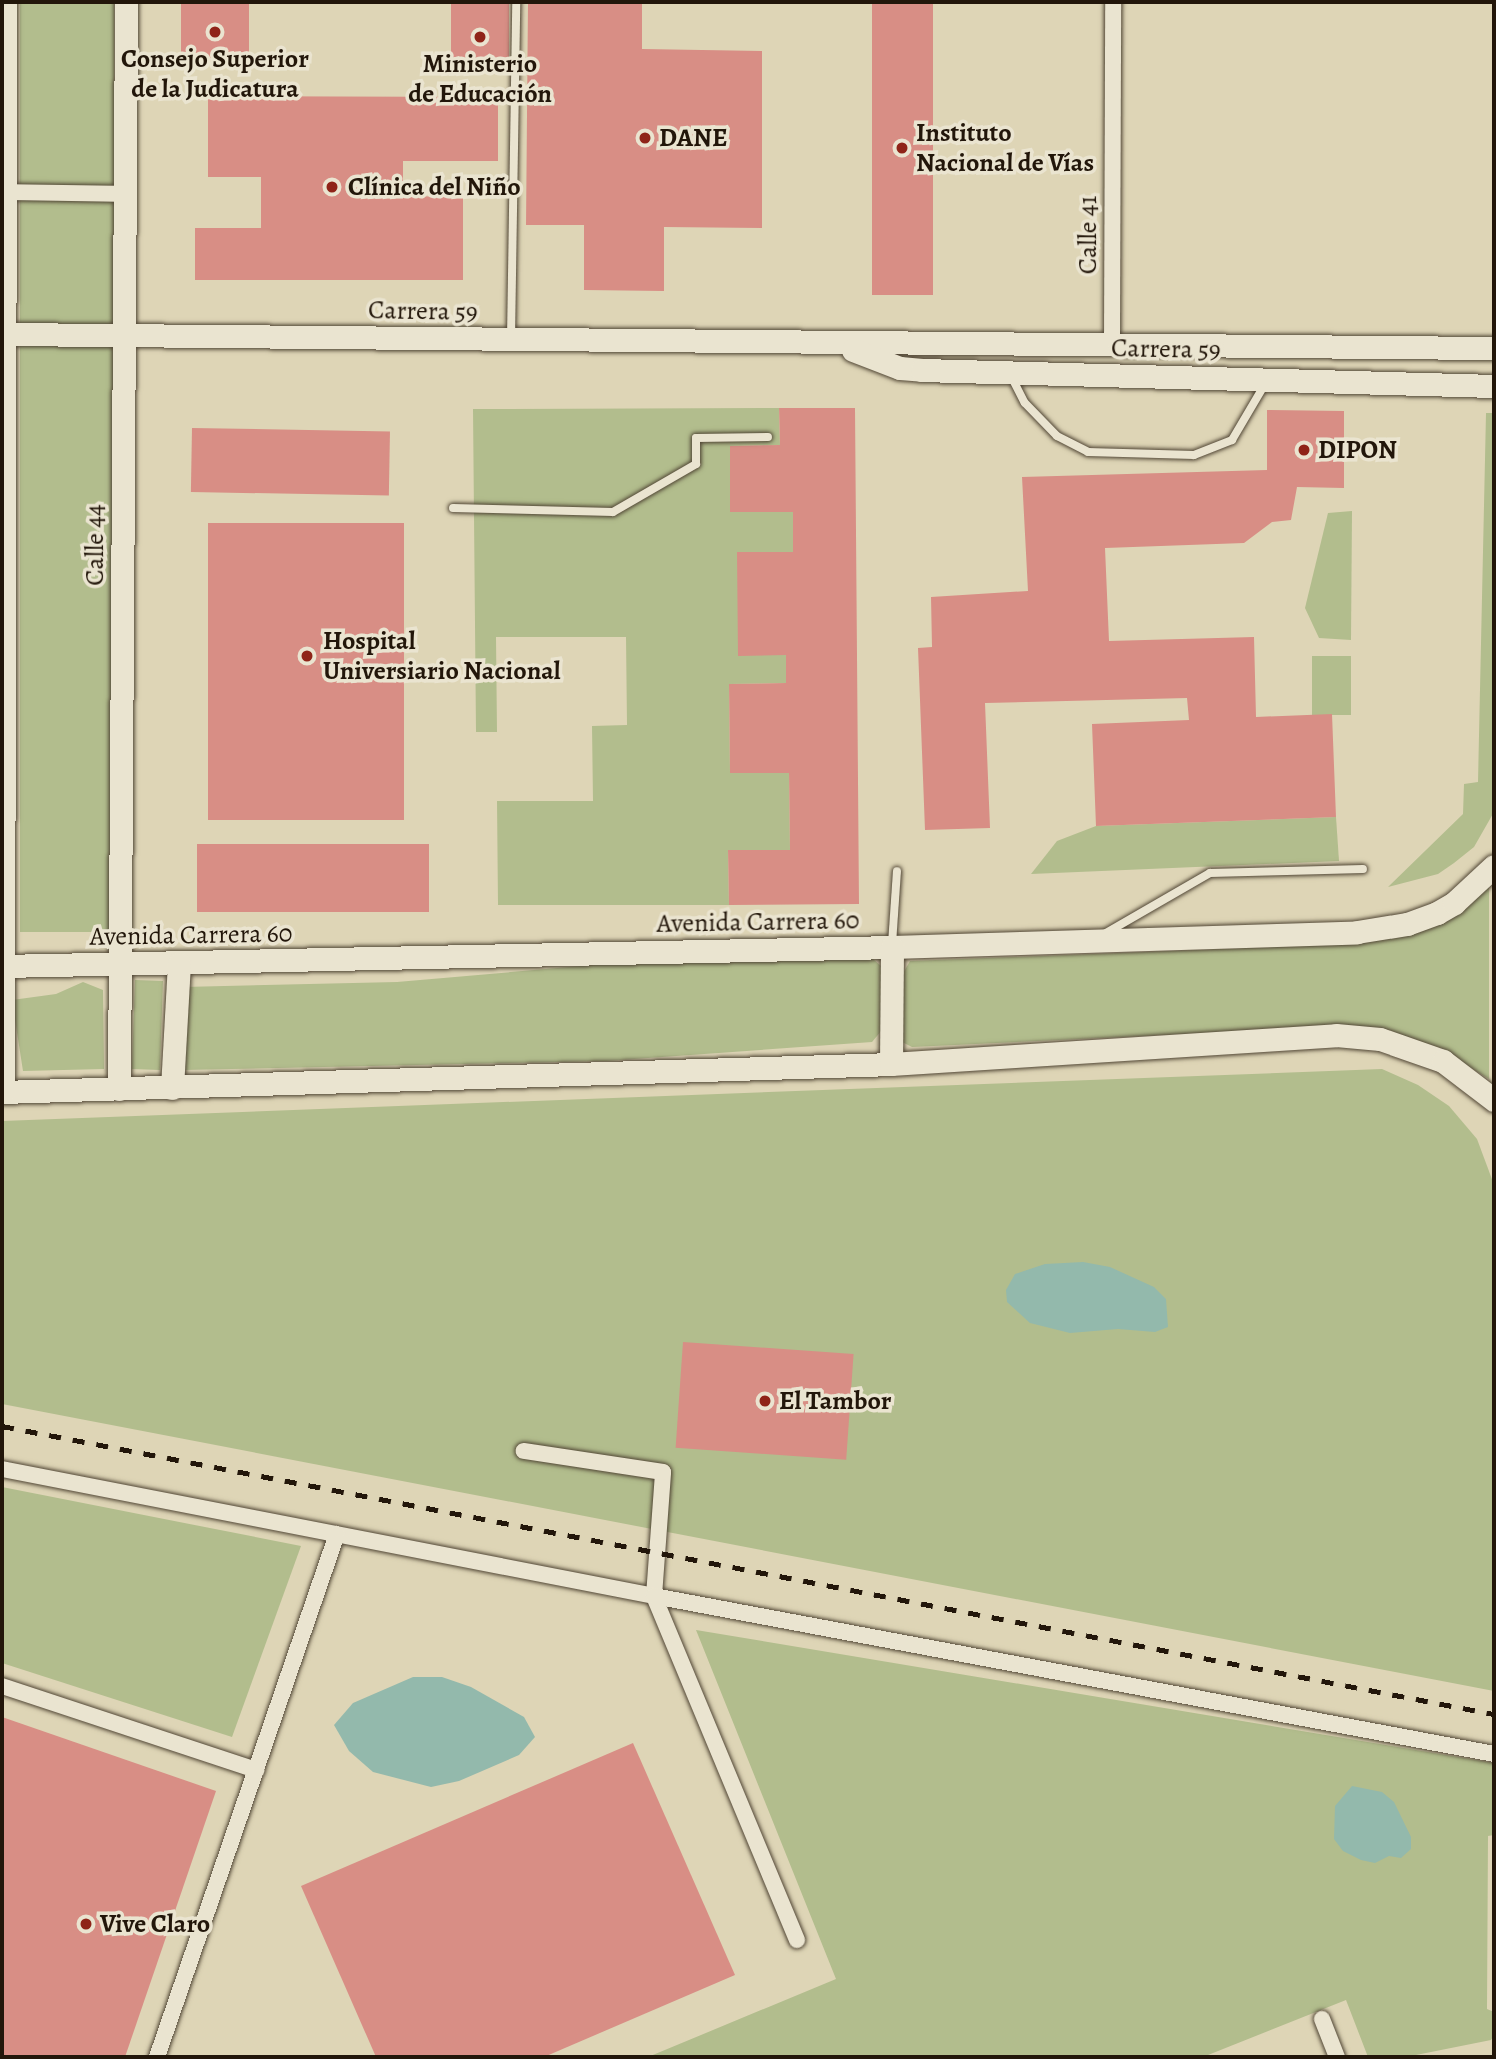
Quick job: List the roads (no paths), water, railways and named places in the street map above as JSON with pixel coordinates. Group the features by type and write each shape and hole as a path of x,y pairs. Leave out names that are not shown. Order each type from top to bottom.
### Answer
{"street":[{"path":"5,2 2,1092 891,1064 1336,1035 1380,1039 1443,1061 1494,1100"},
{"name":"Calle 44","path":"119,1089 125,2"},
{"name":"Calle 41","path":"1112,342 1113,2"},
{"path":"3,191 125,194"},
{"name":"Carrera 59","path":"4,334 841,345 1112,342 1494,348"},
{"name":"Carrera 59","path":"841,345 900,368 1494,386"},
{"name":"Avenida Carrera 60","path":"3,966 1092,942 1357,932 1407,924 1454,903 1494,866"},
{"path":"891,1064 892,947"},
{"path":"173,1088 179,964"},
{"path":"524,1451 663,1472 654,1596 797,1940"},
{"path":"2,1469 654,1596 1494,1754"},
{"path":"158,2057 337,1534"},
{"path":"2,1686 256,1770"},
{"path":"1322,2019 1337,2057"}],"lane":[{"path":"511,341 516,2"},
{"path":"1010,373 1025,403 1057,436 1088,452 1194,455 1232,440 1257,404 1267,379"},
{"path":"453,508 613,512 696,464 696,438 768,437"},
{"path":"1092,942 1210,873 1363,869"},
{"path":"892,947 897,871"}],"water":[{"path":"1083,1262 1110,1267 1154,1287 1166,1299 1168,1327 1155,1332 1118,1329 1070,1333 1030,1323 1007,1302 1006,1290 1015,1274 1045,1264"},
{"path":"413,1677 442,1677 471,1687 524,1717 535,1737 519,1755 459,1781 431,1787 373,1772 349,1751 334,1725 353,1703"},
{"path":"1352,1786 1382,1792 1394,1802 1411,1837 1411,1849 1401,1858 1389,1856 1375,1863 1361,1860 1343,1851 1334,1839 1335,1806"}],"railway":[{"path":"2,1426 1494,1714"}],"place":[{"name":"Consejo Superior de la Judicatura","path":"215,32"},
{"name":"Ministerio de Educación","path":"480,37"},
{"name":"DANE","path":"645,138"},
{"name":"Instituto Nacional de Vías","path":"902,148"},
{"name":"Clínica del Niño","path":"332,187"},
{"name":"DIPON","path":"1304,450"},
{"name":"Hospital Universiario Nacional","path":"307,656"},
{"name":"El Tambor","path":"765,1401"},
{"name":"Vive Claro","path":"86,1924"}]}
